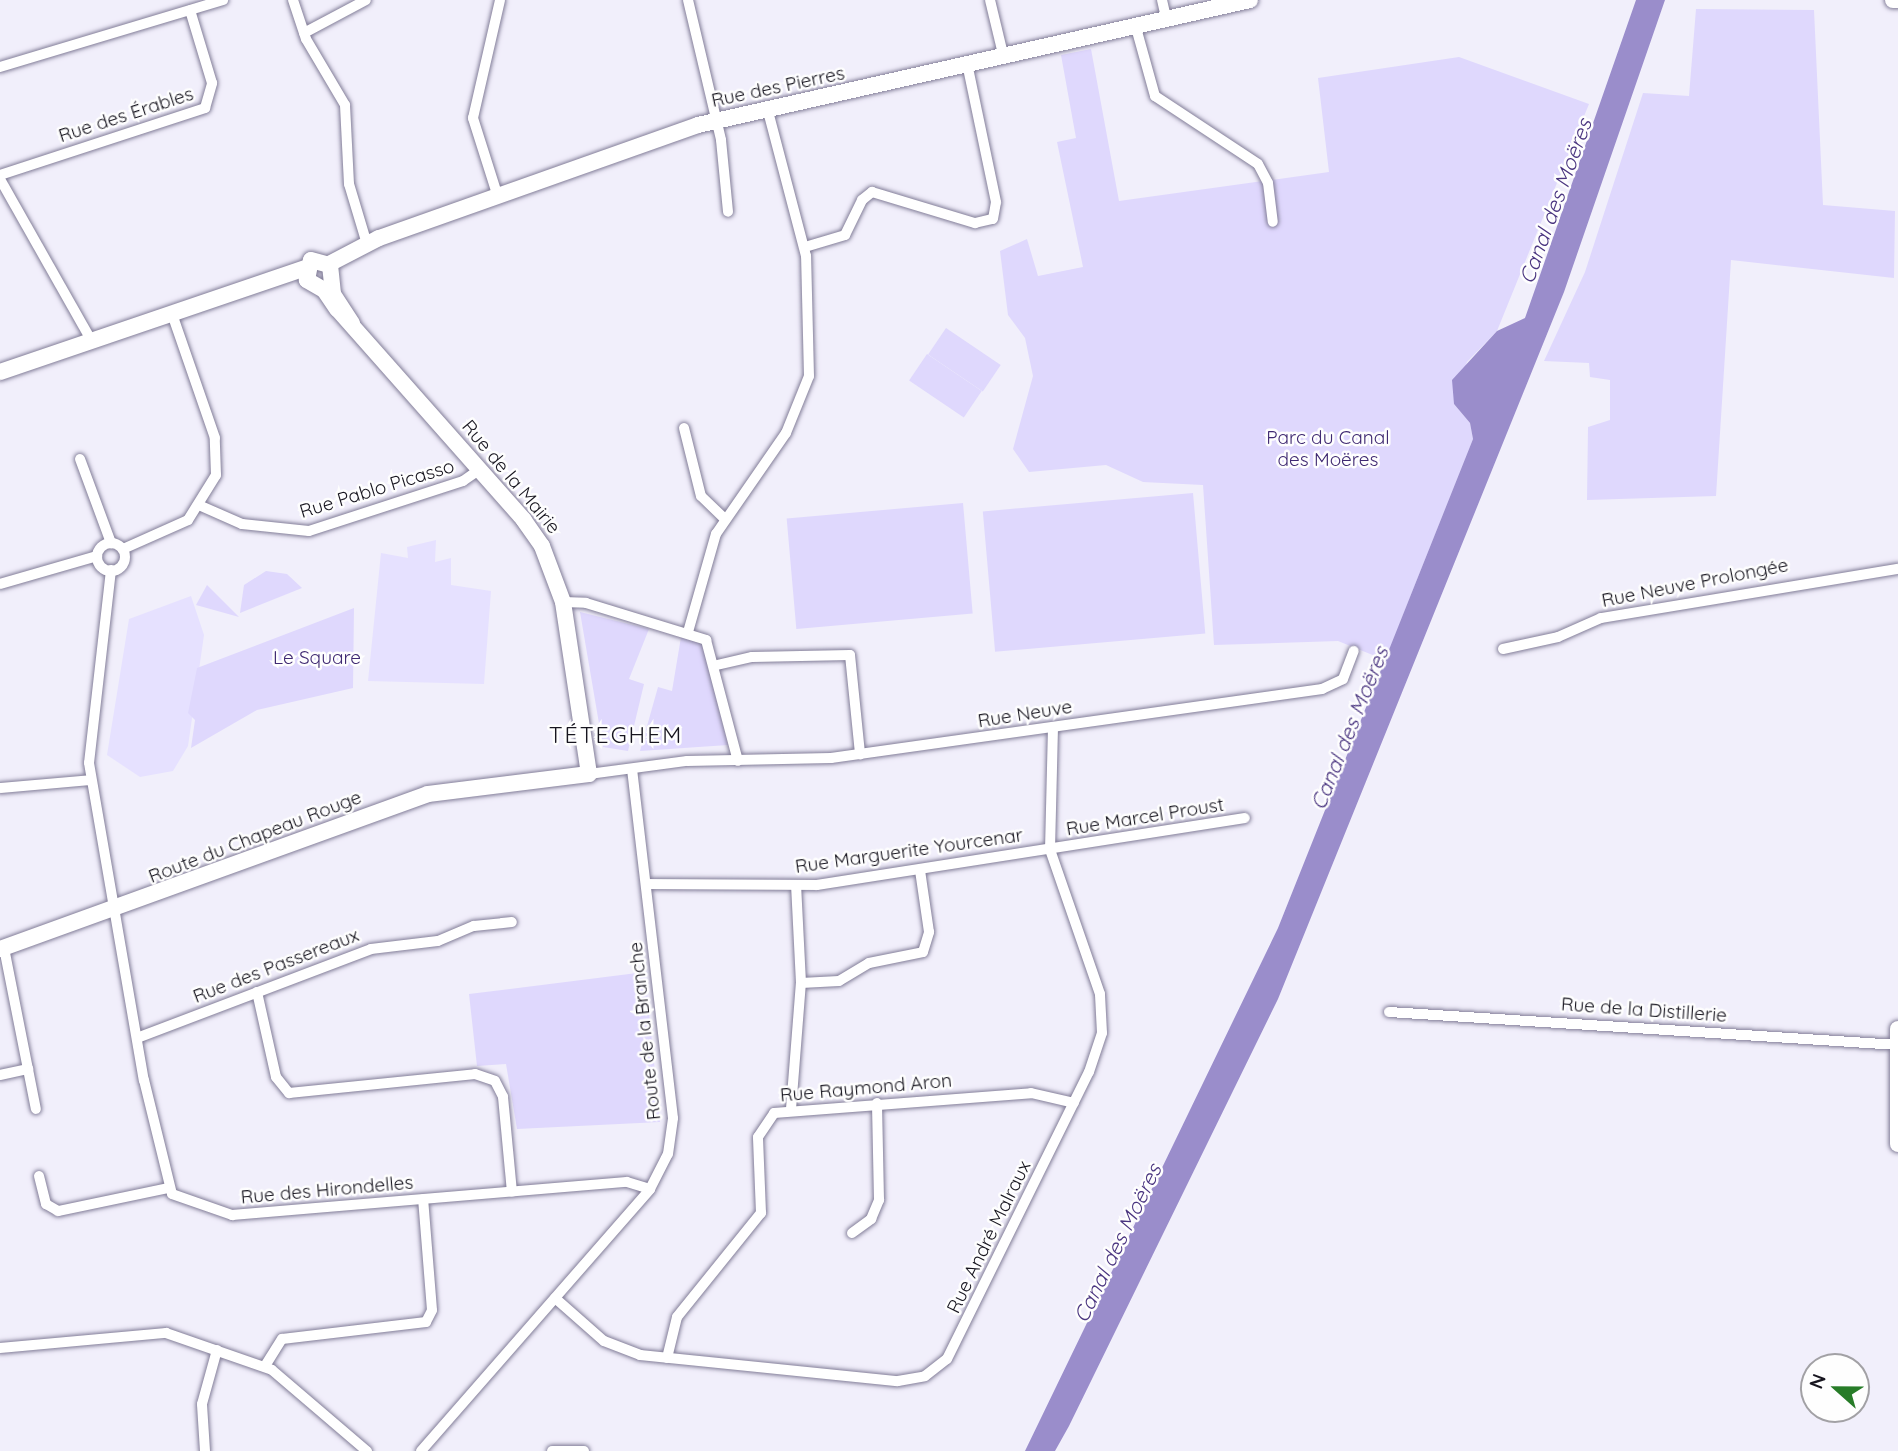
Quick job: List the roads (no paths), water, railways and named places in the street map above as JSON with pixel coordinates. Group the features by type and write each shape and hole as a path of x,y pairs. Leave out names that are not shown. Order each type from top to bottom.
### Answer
{"main road":[{"name":"Rue des Pierres","path":"330,269 367,244 717,121 1250,0"},
{"path":"0,372 171,311 305,268 316,258 330,269 318,285"},
{"name":"Rue de la Mairie","path":"305,268 307,280 318,285 352,323 539,540 563,603 589,774"},
{"name":"Rue de la Mairie","path":"330,269 334,297 352,323"},
{"name":"Route du Chapeau Rouge","path":"2,949 114,913 428,794 528,779 589,774"},
{"path":"1898,1029 1898,1144"}],"street":[{"path":"0,67 223,0"},
{"path":"293,0 303,33 345,105 349,184 367,244"},
{"path":"303,33 366,0"},
{"path":"498,197 473,113 500,0"},
{"path":"688,0 717,121 728,212"},
{"path":"990,0 1003,54"},
{"path":"1163,0 1166,17"},
{"name":"Rue des Érables","path":"0,177 205,108 213,86 190,10"},
{"path":"1135,24 1155,96 1258,164 1268,183 1273,222"},
{"path":"805,247 845,235 862,200 872,192 975,223 993,219 996,202 967,64"},
{"path":"688,632 725,519 786,433 806,388 813,335 805,247 768,111"},
{"path":"0,177 91,340"},
{"path":"80,459 111,543 123,549 179,525 201,506 216,475 217,444 171,311"},
{"path":"684,428 699,492 725,519"},
{"name":"Rue Pablo Picasso","path":"201,506 242,524 309,531 463,481 479,470"},
{"path":"0,584 97,556 111,543"},
{"path":"111,570 124,563 123,549"},
{"path":"97,556 111,570"},
{"name":"Rue Neuve Prolongée","path":"1503,649 1558,637 1601,618 1898,569"},
{"path":"40,1176 46,1204 58,1211 168,1188 136,1038 91,780 90,722 111,570"},
{"path":"563,603 688,632 709,643 717,665 738,761"},
{"name":"Rue Neuve","path":"589,774 677,763 860,754 1327,689 1343,679 1354,651"},
{"path":"717,665 752,657 850,654 860,754"},
{"name":"Rue André Malraux","path":"555,1298 614,1347 667,1358 898,1381 930,1374 954,1347 1100,1046 1103,1014 1051,850 1053,727"},
{"name":"Route de la Branche","path":"421,1451 650,1189 666,1160 673,1123 632,769"},
{"path":"0,788 91,780"},
{"name":"Rue Marcel Proust","path":"1051,850 1245,818"},
{"name":"Rue Marguerite Yourcenar","path":"646,884 796,886 1051,850"},
{"path":"802,983 839,981 869,963 923,952 929,932 920,870"},
{"path":"792,1109 802,983 796,886"},
{"name":"Rue des Passereaux","path":"136,1038 375,948 438,942 474,926 512,922"},
{"path":"2,949 36,1109"},
{"path":"257,992 277,1081 289,1093 475,1074 495,1081 503,1097 512,1192"},
{"name":"Rue de la Distillerie","path":"1388,1012 1898,1045"},
{"path":"0,1075 28,1069"},
{"name":"Rue Raymond Aron","path":"667,1358 677,1317 761,1213 761,1125 774,1113 792,1109 1036,1093 1074,1103"},
{"path":"852,1233 871,1219 880,1196 877,1103"},
{"name":"Rue des Hirondelles","path":"168,1188 178,1199 228,1215 631,1182 650,1189"},
{"path":"265,1366 282,1339 425,1322 432,1310 423,1199"},
{"path":"0,1348 144,1330 218,1350 265,1366 367,1451"},
{"path":"205,1451 202,1404 218,1350"},
{"path":"552,1451 584,1451"}],"district":[{"name":"TÉTEGHEM","path":"616,735"}],"water label":[{"name":"Canal des Moëres","path":"1555,201"},
{"name":"Canal des Moëres","path":"1349,728"},
{"name":"Canal des Moëres","path":"1117,1243"}],"park label":[{"name":"Parc du Canal des Moëres","path":"1328,449"},
{"name":"Le Square","path":"317,658"}]}
